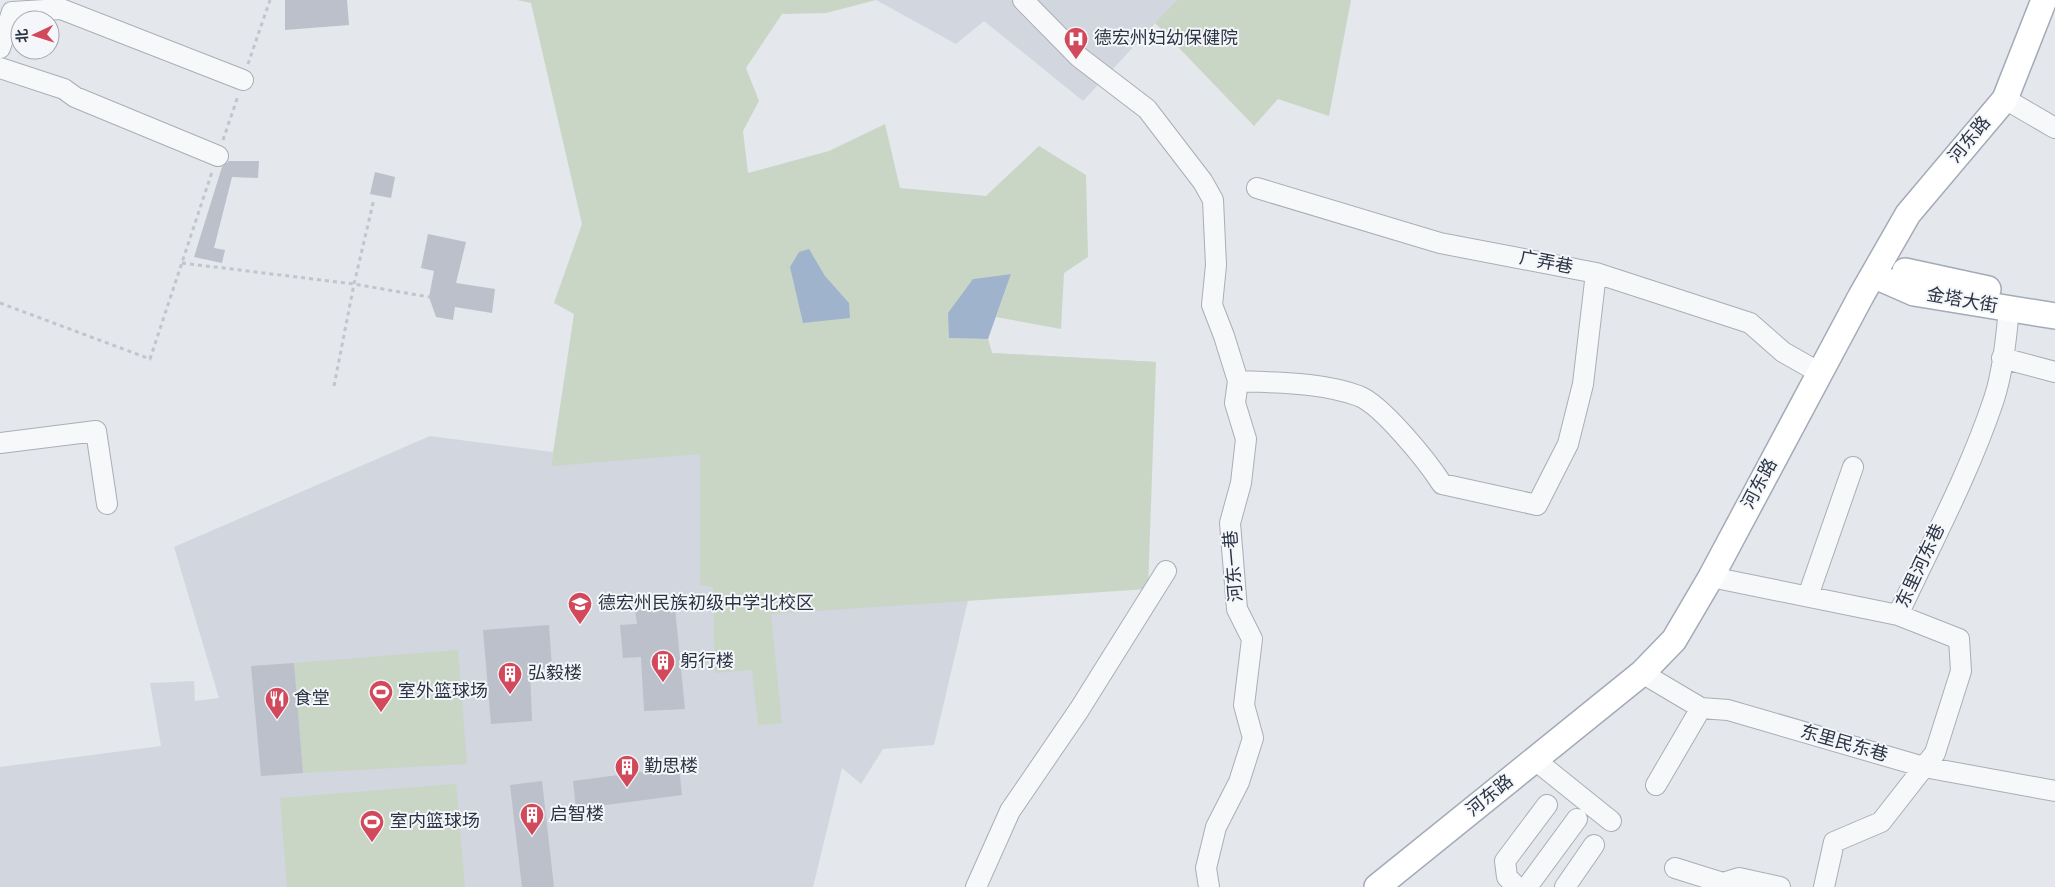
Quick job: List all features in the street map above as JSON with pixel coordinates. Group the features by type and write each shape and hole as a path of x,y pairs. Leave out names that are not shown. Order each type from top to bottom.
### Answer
{"main road":[{"name":"河东路","path":"1377,887 1642,674 1674,640 1711,577 1820,373 1908,214 2005,99 2044,0"},
{"name":"金塔大街","path":"1877,268 2055,299"},
{"name":"金塔大街","path":"1877,268 1914,293 2055,316"}],"street":[{"name":"河东一巷","path":"1023,0 1079,57 1147,110 1203,182 1213,200 1216,265 1212,305 1238,381 1235,403 1246,439 1241,482 1230,523 1238,609 1252,639 1244,704 1252,738 1239,782 1216,827 1206,868 1209,887"},
{"path":"0,48 12,12 62,9 243,80"},
{"path":"0,68 64,90 75,98 218,156"},
{"path":"2005,99 2055,128"},
{"name":"广弄巷","path":"1257,188 1440,243 1596,272 1750,323 1783,352 1820,373"},
{"path":"1238,381 1314,385 1361,397 1392,423 1428,463 1442,484 1537,505 1568,444 1582,384 1596,272"},
{"name":"东里河东巷","path":"1824,887 1834,842 1881,822 1935,753 1961,671 1959,638 1898,615 1974,450 1994,398 2009,309"},
{"path":"2002,358 2055,372"},
{"path":"0,443 96,431 106,504"},
{"path":"1808,596 1853,466"},
{"path":"976,887 1010,811 1079,710 1166,571"},
{"path":"1711,577 1898,615"},
{"name":"东里民东巷","path":"1642,674 1701,708 1728,710 1924,767 2055,791"},
{"path":"1656,784 1701,708"},
{"path":"1535,760 1611,821"},
{"path":"1518,887 1507,877 1505,861 1546,805"},
{"path":"1527,887 1577,819"},
{"path":"1565,887 1594,846"},
{"path":"1675,868 1723,883 1739,878 1780,887"}],"path":[{"path":"0,303 150,359 270,0"},
{"path":"334,386 354,284 374,199"},
{"path":"182,263 354,284 429,296"}],"shaded area":[{"name":"德宏州妇幼保健院","path":"876,0 1177,0 1083,101 984,21 956,44"},
{"name":"德宏州民族初级中学北校区","path":"790,338 988,339 992,353 1156,362 968,600 934,745 883,749 861,784 842,768 813,887 0,887 0,767 161,746 150,683 194,681 195,701 219,698 174,547 430,436 553,452 551,466"}],"green space":[{"path":"517,0 876,0 826,13 782,14 746,68 759,101 743,131 748,173 829,151 885,124 900,188 986,196 1039,146 1086,175 1088,257 1064,273 1061,329 996,317 1011,274 973,279 949,338 988,339 992,353 1156,362 1148,589 771,614 782,723 758,725 752,670 715,673 713,587 700,585 700,454 551,466 574,314 554,303 582,224 531,3"},
{"path":"1177,0 1351,0 1329,116 1278,99 1254,126 1155,23"},
{"name":"室外篮球场","path":"458,650 467,764 303,773 294,663"},
{"name":"室内篮球场","path":"456,784 465,887 287,887 280,798"}],"water":[{"path":"809,249 825,276 849,303 850,318 803,323 790,267 799,252"},
{"path":"1011,274 988,339 949,338 948,313 973,279"}],"building":[{"path":"285,0 347,0 349,25 285,30"},
{"path":"229,161 259,161 258,178 232,177 214,248 225,250 222,263 194,257 222,167"},
{"path":"375,172 395,177 391,198 370,194"},
{"path":"428,234 466,242 456,283 495,289 492,313 455,307 453,320 436,317 429,297 434,271 421,268"},
{"name":"躬行楼","path":"675,608 685,709 644,711 641,657 623,658 620,625 637,624 635,610"},
{"name":"弘毅楼","path":"549,625 552,668 530,670 532,721 491,724 483,630"},
{"name":"食堂","path":"294,663 303,773 261,776 251,666"},
{"name":"勤思楼","path":"679,767 682,795 576,809 573,781"},
{"name":"启智楼","path":"542,781 554,887 522,887 510,785"}],"place":[{"name":"德宏州妇幼保健院","path":"1076,60"},
{"name":"德宏州民族初级中学北校区","path":"580,625"},
{"name":"躬行楼","path":"663,683"},
{"name":"弘毅楼","path":"510,695"},
{"name":"室外篮球场","path":"381,713"},
{"name":"食堂","path":"277,720"},
{"name":"勤思楼","path":"627,788"},
{"name":"启智楼","path":"532,836"},
{"name":"室内篮球场","path":"372,843"}]}
